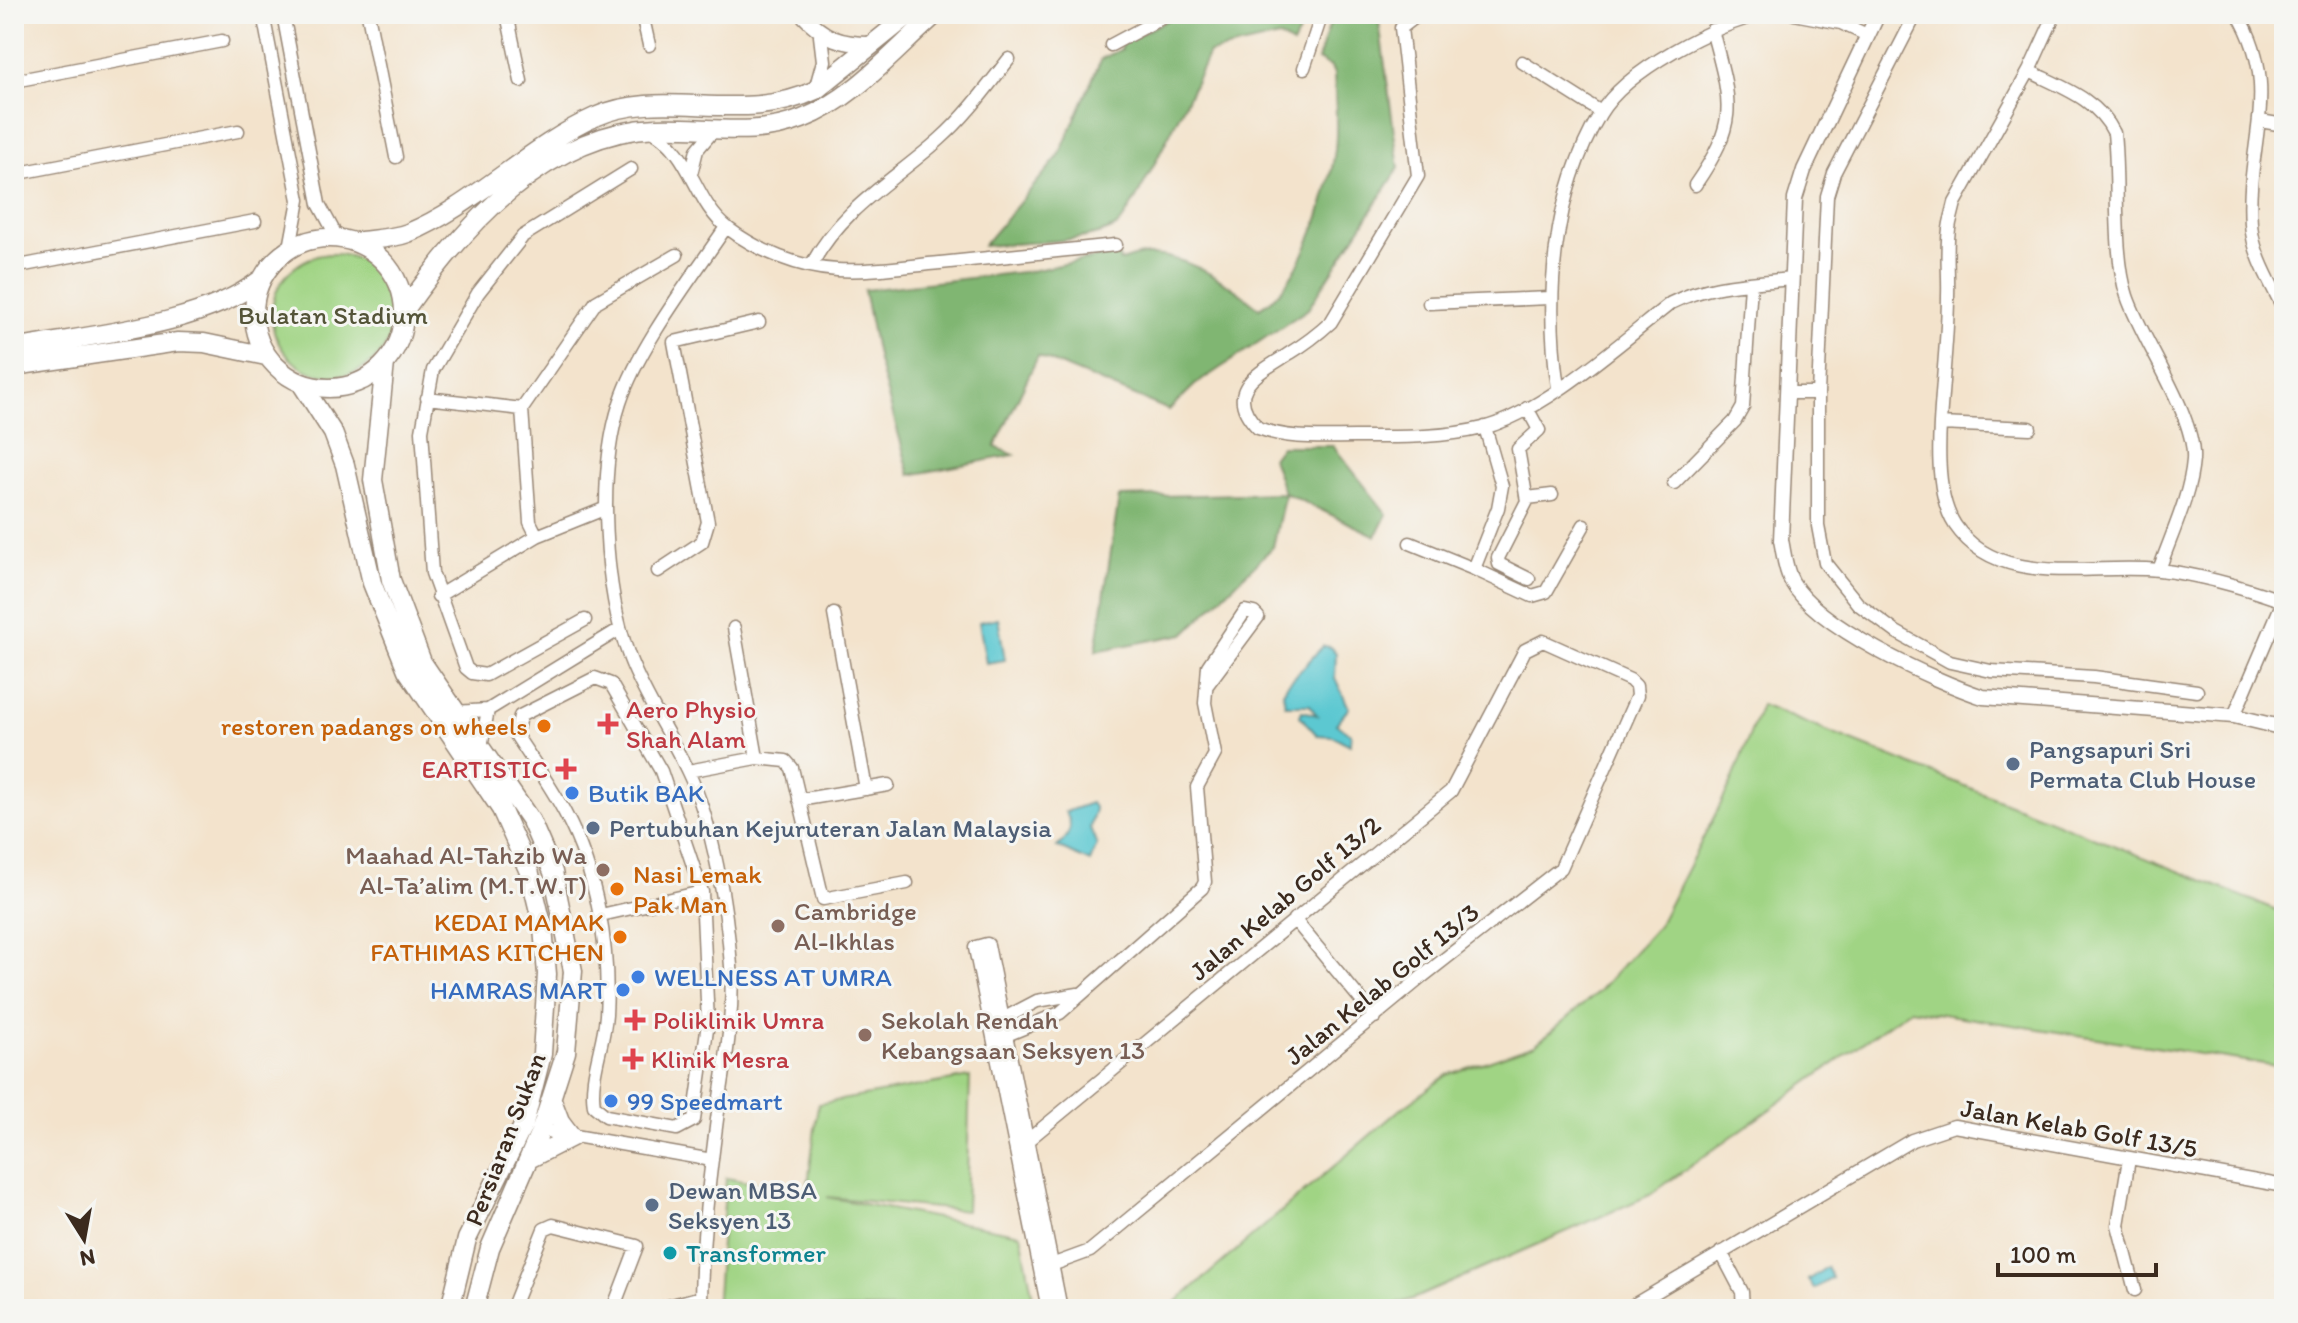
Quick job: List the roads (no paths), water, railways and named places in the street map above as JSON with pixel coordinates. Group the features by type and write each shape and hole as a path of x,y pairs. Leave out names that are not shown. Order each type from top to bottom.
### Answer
{"main road":[{"path":"14,349 186,316 243,294 290,248 316,239 345,240 406,234 432,221 521,161 596,116 635,106 752,108 778,104 816,90 910,14"},
{"path":"404,311 462,235 493,204 569,153 600,138 647,128 713,131 776,126 818,112 853,87 936,14"},
{"path":"260,280 253,306 255,332 266,356 276,367 301,383 324,388 347,386 368,377 385,363 402,330 404,311 400,289 390,269 374,253 345,240"},
{"path":"14,366 178,342 204,343 266,356"},
{"name":"Persiaran Sukan","path":"385,363 373,480 391,580 422,662 531,821 553,872 573,971 566,1052 552,1100 490,1248 474,1309"},
{"name":"Persiaran Sukan","path":"301,383 333,433 345,465 372,583 407,670 501,809 530,874 543,928 547,974 542,1054 530,1105 514,1145 467,1239 450,1309"},
{"path":"529,1159 572,1137 560,1121 552,1100"},
{"path":"514,1145 530,1133 541,1130 530,1105"}],"street":[{"path":"263,14 299,200 290,248"},
{"path":"283,14 319,204 345,240"},
{"path":"368,14 396,157"},
{"path":"507,14 521,81"},
{"path":"642,14 649,45"},
{"path":"802,14 821,36 845,44 876,43"},
{"path":"1111,45 1169,14"},
{"path":"1304,68 1322,14"},
{"path":"1419,14 1401,28 1418,176 1331,322 1310,340 1250,379 1243,391 1243,404 1258,428 1296,437 1431,437 1485,427 1527,408 1558,388 1671,303 1711,286 1790,279"},
{"path":"1558,388 1550,298 1564,204 1601,112 1641,74 1712,30 1764,14"},
{"path":"1794,14 1846,24 1867,35"},
{"path":"1878,14 1804,170 1791,227 1790,393 1781,540 1792,581 1806,601 1833,623 1959,689 1983,697 2234,716 2284,728"},
{"path":"1916,14 1834,173 1827,196 1818,393 1818,526 1825,563 1858,604 1896,632 1950,662 1991,671 2094,677 2197,691"},
{"path":"2055,14 2029,71 1955,203 1950,223 1940,424 1942,486 1947,508 1954,524 1989,558 2016,566 2159,570 2233,584 2283,600 2234,716"},
{"path":"2238,14 2259,57 2263,79 2260,121 2251,171 2251,225 2259,256 2284,310"},
{"path":"1695,185 1718,152 1728,120 1728,95 1712,30"},
{"path":"816,90 824,61 821,36"},
{"path":"14,81 222,41"},
{"path":"812,264 844,217 944,136 1009,59"},
{"path":"1522,62 1601,112"},
{"path":"2029,71 2093,104 2104,115 2114,133 2122,272 2127,295 2182,415 2193,456 2189,484 2159,570"},
{"path":"2260,121 2284,125"},
{"path":"647,128 675,146 699,193 726,227 752,245 834,270 878,269 1116,245"},
{"path":"14,174 238,131"},
{"path":"691,174 697,150 713,131"},
{"path":"585,620 480,675 466,668 432,573 422,431 433,370 478,293 523,236 631,169"},
{"path":"14,267 255,221"},
{"path":"658,1309 701,1303 702,1243 730,1022 731,967 710,837 688,771 678,757 631,660 620,629 604,509 610,444 620,401 658,329 726,227"},
{"path":"537,536 530,522 522,409 596,302 677,255"},
{"path":"1674,483 1735,421 1743,407 1751,284"},
{"path":"1429,303 1550,298"},
{"path":"674,342 759,322"},
{"path":"658,329 674,342 708,522 702,542 658,571"},
{"path":"1790,393 1818,393"},
{"path":"427,398 522,409"},
{"path":"1527,408 1539,430 1518,449 1527,498 1498,558 1499,564 1529,579"},
{"path":"1940,424 2030,428"},
{"path":"1474,569 1498,508 1502,486 1485,427"},
{"path":"1527,498 1552,495"},
{"path":"438,596 537,536 604,509"},
{"path":"1410,543 1532,596 1546,592 1584,525"},
{"path":"1000,1038 1060,1013 1202,888 1205,882 1197,787 1215,754 1205,703 1208,666 1219,645 1245,611 1254,613 1258,617 1255,624 1229,652 1208,684"},
{"path":"834,614 866,789"},
{"path":"734,628 757,758"},
{"path":"455,712 488,710 620,629"},
{"name":"Jalan Kelab Golf 13/2","path":"1022,1144 1451,791 1531,644 1543,641 1630,680 1636,686"},
{"path":"1983,697 1991,671"},
{"path":"585,680 604,680 611,684 661,771 702,892 708,1023 694,1120 677,1129 606,1116 594,1106 606,1016 601,915 587,863 566,813 516,735 516,723 527,712 585,680"},
{"path":"527,712 524,704 533,682"},
{"name":"Jalan Kelab Golf 13/3","path":"1047,1267 1090,1251 1561,868 1637,696 1636,686"},
{"path":"481,747 488,710"},
{"path":"661,771 678,757"},
{"path":"688,771 757,758 786,761 792,768 823,899 907,883"},
{"path":"799,800 888,785"},
{"path":"601,915 702,892"},
{"path":"1294,919 1375,1017"},
{"path":"976,948 997,1022 1047,1267 1060,1309"},
{"path":"997,1022 1037,1001 1078,994"},
{"path":"708,1023 730,1022"},
{"path":"603,1143 606,1116"},
{"name":"Jalan Kelab Golf 13/5","path":"1627,1309 1912,1140 1942,1128 1967,1125 2129,1159 2284,1186"},
{"path":"541,1130 712,1160"},
{"path":"2129,1159 2118,1225 2135,1290"},
{"path":"512,1309 547,1225 637,1246 613,1309"},
{"path":"1721,1252 1745,1299 1743,1309"},
{"path":"1047,1267 1049,1309"}],"water":[{"path":"998,618 1005,660 986,663 979,622"},
{"path":"1323,646 1331,647 1336,653 1335,678 1349,708 1336,724 1351,734 1350,745 1333,736 1317,735 1300,716 1302,711 1317,715 1309,705 1285,705 1283,692 1287,685"},
{"path":"1091,803 1095,809 1090,828 1097,845 1090,862 1057,847 1069,831 1070,822 1065,812"},
{"path":"1827,1267 1832,1278 1814,1289 1808,1280"}],"place":[{"name":"Aero Physio Shah Alam","path":"608,724"},
{"name":"restoren padangs on wheels","path":"544,726"},
{"name":"Pangsapuri Sri Permata Club House","path":"2013,764"},
{"name":"EARTISTIC","path":"566,769"},
{"name":"Butik BAK","path":"572,793"},
{"name":"Pertubuhan Kejuruteran Jalan Malaysia","path":"593,828"},
{"name":"Maahad Al-Tahzib Wa Al-Ta’alim (M.T.W.T)","path":"603,870"},
{"name":"Nasi Lemak Pak Man","path":"617,889"},
{"name":"Cambridge Al-Ikhlas","path":"778,926"},
{"name":"KEDAI MAMAK FATHIMAS KITCHEN","path":"620,937"},
{"name":"WELLNESS AT UMRA","path":"638,977"},
{"name":"HAMRAS MART","path":"623,990"},
{"name":"Poliklinik Umra","path":"635,1020"},
{"name":"Sekolah Rendah Kebangsaan Seksyen 13","path":"865,1035"},
{"name":"Klinik Mesra","path":"633,1059"},
{"name":"99 Speedmart","path":"611,1101"},
{"name":"Dewan MBSA Seksyen 13","path":"652,1205"},
{"name":"Transformer","path":"670,1253"}],"park label":[{"name":"Bulatan Stadium","path":"333,315"}]}
